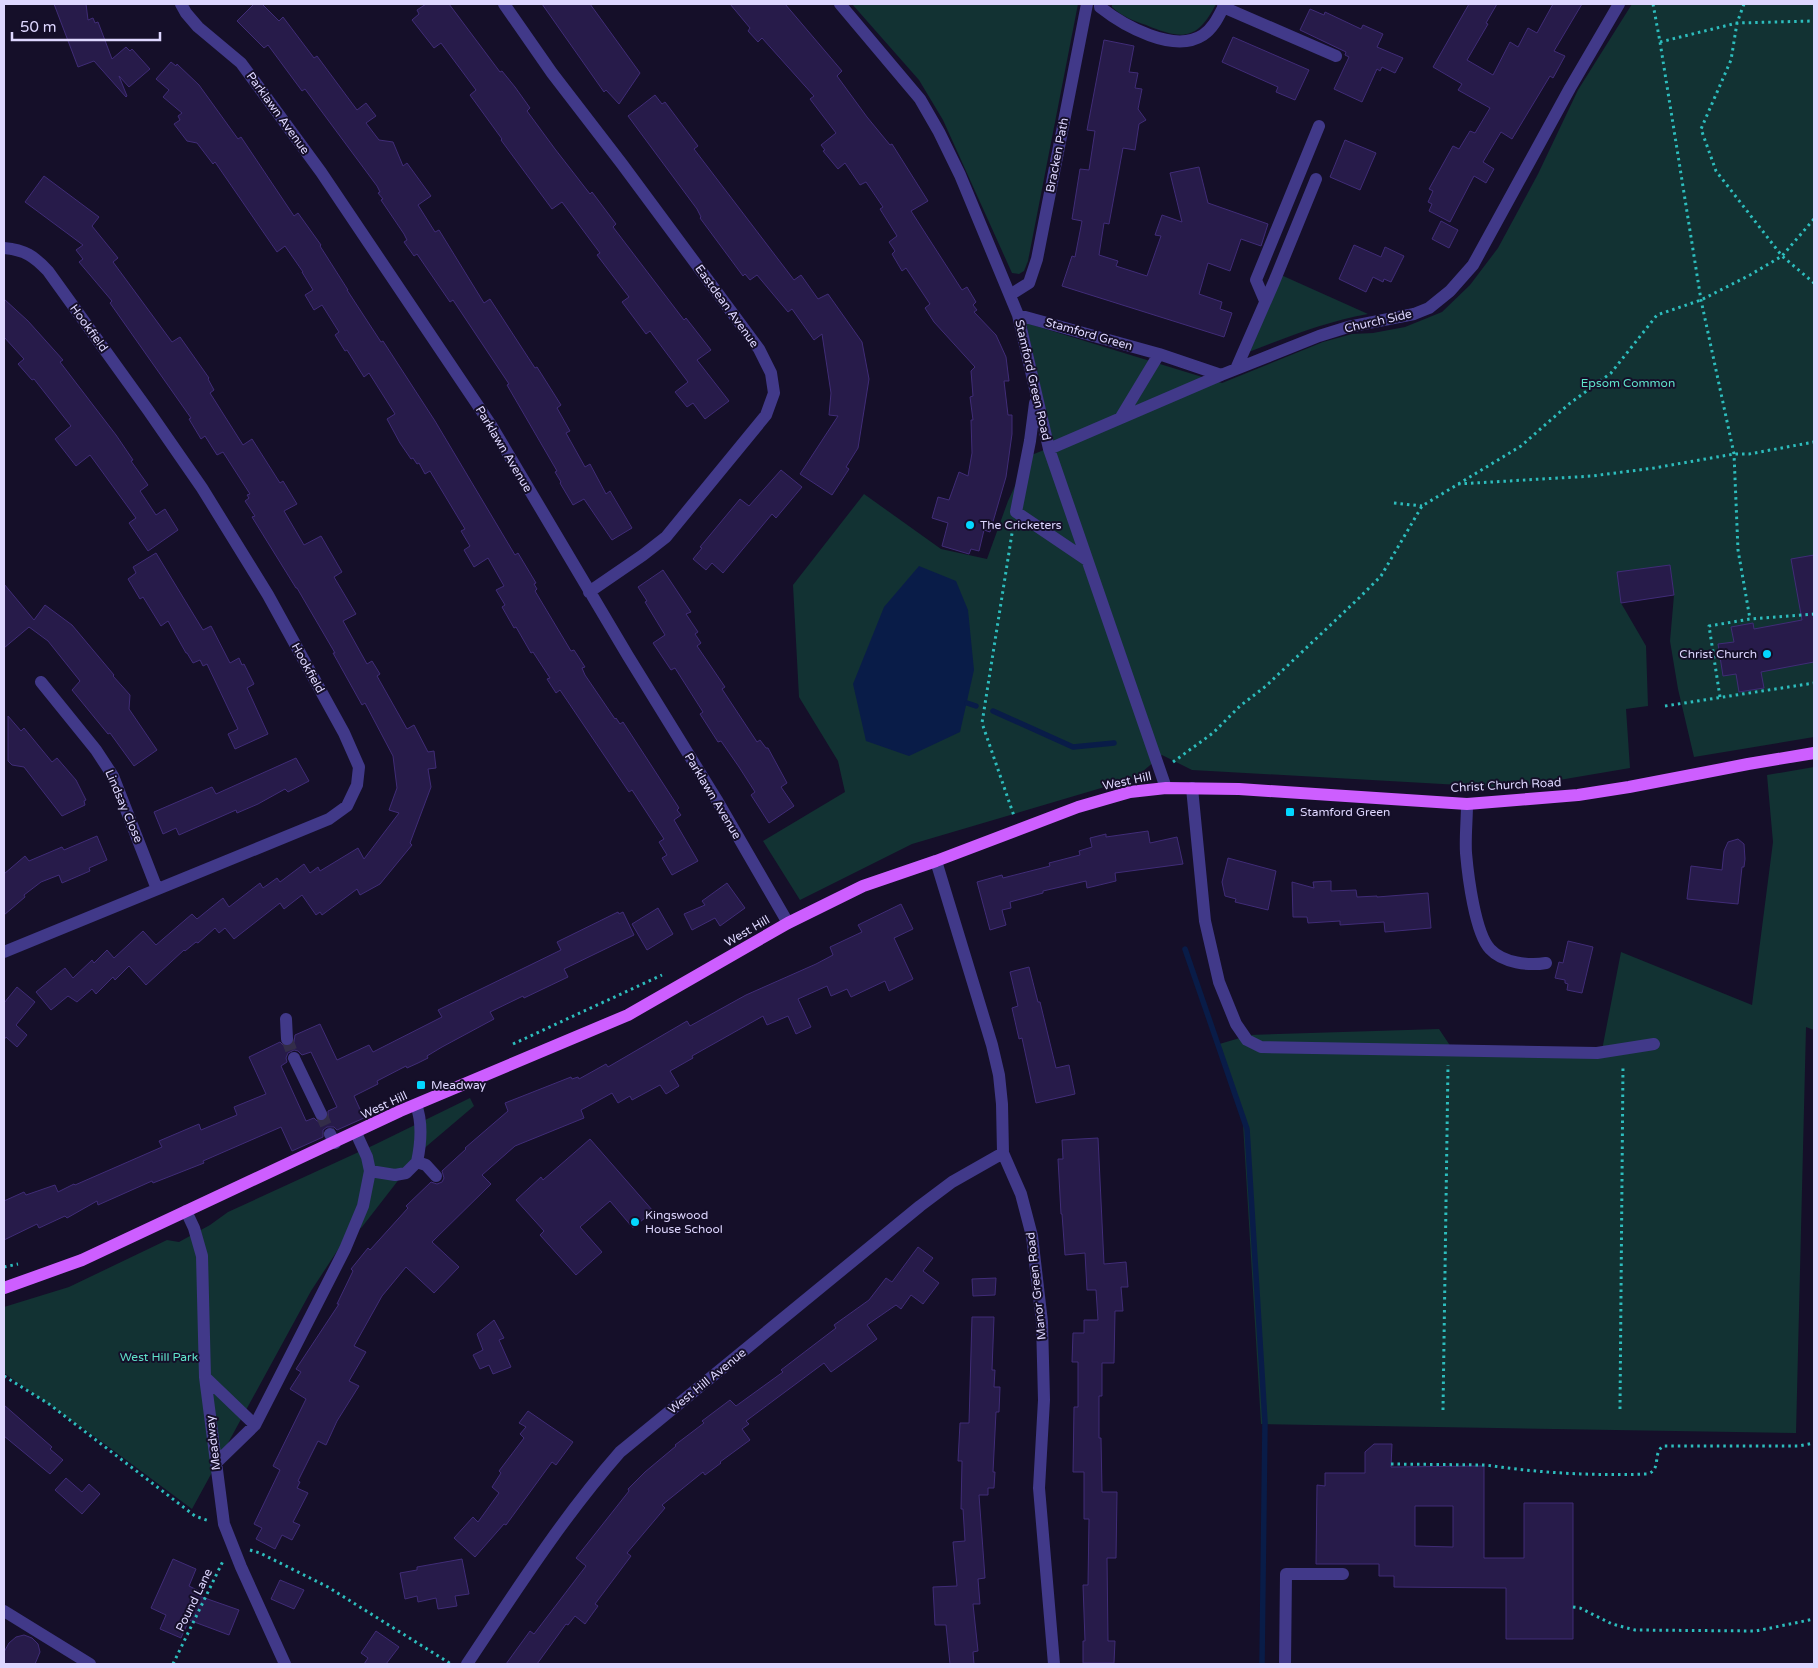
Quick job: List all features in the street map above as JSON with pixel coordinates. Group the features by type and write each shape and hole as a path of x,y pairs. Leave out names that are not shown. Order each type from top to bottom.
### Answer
{"main road":[{"name":"Christ Church Road","path":"1166,788 1467,804 1620,789 1814,753"},
{"name":"West Hill","path":"4,1288 82,1260 186,1211 332,1138 356,1133 416,1105 628,1015 788,923 862,886 936,861 1078,807 1130,792 1166,788"}],"street":[{"name":"Parklawn Avenue","path":"181,4 198,27 242,63 321,172 491,425 589,592 718,802 788,923"},
{"name":"Eastdean Avenue","path":"504,4 552,73 759,349 771,373 774,393 766,415 666,537 643,556 589,592"},
{"name":"Stamford Green Road","path":"840,4 920,99 939,132 960,175 1018,314 1049,448 1166,788"},
{"name":"Bracken Path","path":"1010,295 1029,283 1037,259 1086,4"},
{"path":"1100,4 1100,7 1112,17 1133,28 1170,41 1186,42 1203,35 1213,26 1224,5 1336,56"},
{"name":"Church Side","path":"1049,448 1221,375 1338,330 1414,314 1429,308 1450,291 1473,264 1570,88 1619,4"},
{"path":"1265,301 1256,280 1319,126"},
{"path":"1236,369 1316,179"},
{"name":"Hookfield","path":"4,248 19,249 36,259 48,272 185,462 268,595 344,733 359,767 357,785 346,806 329,819 4,952"},
{"name":"Stamford Green","path":"1018,314 1159,354 1221,375"},
{"path":"1121,417 1159,354"},
{"path":"1036,393 1030,441 1016,512 1087,560"},
{"name":"Lindsay Close","path":"41,682 96,750 113,776 157,889"},
{"path":"1192,788 1206,921 1220,982 1236,1024 1247,1040 1261,1047 1597,1053 1654,1044"},
{"path":"1467,804 1466,853 1476,920 1481,936 1490,950 1508,960 1534,965 1546,963"},
{"name":"Manor Green Road","path":"936,861 1000,1075 1003,1153 1021,1194 1032,1236 1042,1322 1044,1400 1039,1488 1054,1664"},
{"path":"286,1019 287,1038"},
{"path":"294,1058 321,1114"},
{"path":"370,1171 395,1175 406,1173 417,1162 420,1149 421,1118 416,1105"},
{"name":"West Hill","path":"216,1463 255,1425 345,1249 363,1206 370,1171 367,1157 356,1133"},
{"name":"West Hill Avenue","path":"467,1664 531,1568 600,1474 620,1452 920,1206 952,1182 1003,1153"},
{"path":"417,1162 426,1165 436,1176"},
{"name":"Meadway","path":"186,1211 194,1228 202,1256 205,1377 224,1524 285,1664"},
{"path":"205,1377 255,1425"},
{"path":"1285,1664 1286,1574 1343,1574"},
{"path":"4,1611 90,1664"}],"path":[{"path":"1653,4 1701,300 1734,454 1738,550 1750,619"},
{"path":"1744,4 1737,22 1731,60 1701,129 1716,171 1782,256 1814,284"},
{"path":"1660,42 1737,22 1814,20"},
{"path":"1161,771 1213,733 1240,706 1266,686 1360,598 1381,576 1422,506 1521,446 1569,404 1611,373 1657,315 1701,300 1750,276 1782,256 1814,219"},
{"path":"1457,484 1592,476 1654,468 1734,454 1749,454 1814,442"},
{"path":"1394,503 1422,506"},
{"path":"1015,818 982,723 1016,512"},
{"path":"1720,697 1709,626 1750,619 1814,614"},
{"path":"1665,706 1814,683"},
{"path":"510,1045 664,974"},
{"path":"1620,1408 1623,1049"},
{"path":"1443,1410 1448,1050"},
{"path":"4,1376 49,1404 195,1516 207,1521 224,1524"},
{"path":"1391,1464 1486,1465 1501,1468 1580,1474 1647,1474 1655,1469 1658,1452 1663,1446 1799,1446 1814,1443"},
{"path":"232,1544 260,1553 328,1587 452,1664"},
{"name":"Pound Lane","path":"173,1664 232,1544"},
{"path":"1573,1607 1580,1608 1612,1624 1635,1630 1756,1631 1814,1619"}],"green space":[{"path":"852,4 1078,4 1028,261 1024,271 1019,274 1012,273 943,120 919,80"},
{"path":"1112,4 1216,4 1202,25 1195,31 1179,35 1159,30 1128,18 1112,7"},
{"name":"Epsom Common","path":"1632,4 1814,4 1814,737 1694,757 1678,689 1670,641 1674,595 1670,566 1617,572 1621,603 1646,646 1648,706 1626,709 1630,768 1513,788 1192,770 1162,755 1135,778 912,844 800,900 763,841 845,792 838,761 799,697 793,585 864,494 941,549 987,559 1008,501 1029,456 1054,446 1026,323 1222,383 1323,342 1352,334 1373,333 1405,327 1442,312 1470,285 1498,248 1538,174 1578,90"},
{"path":"1281,275 1368,314 1321,326 1246,353"},
{"path":"1814,767 1814,1030 1806,1027 1796,1433 1261,1424 1243,1124 1216,1045 1250,1035 1439,1029 1451,1047 1602,1050 1621,952 1752,1005 1773,842 1767,775"},
{"name":"West Hill Park","path":"470,1098 474,1106 421,1151 362,1227 343,1242 311,1291 192,1509 98,1439 4,1373 4,1307 69,1287 167,1240 179,1242 210,1225 228,1212 374,1145"}],"water":[{"path":"919,566 956,581 968,610 974,670 960,732 909,756 866,741 853,684 884,607"}],"building":[{"path":"54,4 86,4 88,20 93,18 95,23 98,22 112,59 126,47 130,51 132,49 150,69 129,87 119,76 126,97 94,61 78,67"},
{"path":"254,4 262,4 279,21 283,17 314,58 317,56 357,110 366,103 376,116 366,123 379,140 393,142 403,166 407,163 431,196 418,205 435,232 439,230 484,303 490,299 535,368 537,367 561,405 557,408 570,431 566,433 585,467 590,464 606,494 610,491 632,528 612,540 584,499 573,505 560,483 555,472 557,471 507,385 509,384 453,300 450,302 417,254 414,256 404,242 407,240 381,200 383,199 378,193 380,192 377,186 305,89 302,91 268,45 264,48 237,21"},
{"path":"426,4 449,4 500,72 502,71 515,87 530,108 527,111 555,149 590,194 592,192 616,224 613,227 684,320 686,318 711,350 697,360 729,401 705,419 693,403 687,407 675,392 688,382 650,331 646,334 622,302 629,297 597,255 600,253 562,202 552,209 470,95 476,90 441,43 434,48 412,20 419,14 417,10"},
{"path":"542,4 590,4 640,73 619,104 606,90 604,92"},
{"path":"730,4 785,4 842,71 837,76 867,117 890,145 892,144 928,201 911,211 962,290 967,287 976,302 973,305 977,310 974,312 996,335 1006,357 1009,381 1004,381 1008,415 1012,415 1012,434 1006,477 990,532 984,530 979,551 971,549 969,554 942,546 948,523 932,518 938,497 949,500 959,472 968,476 972,453 971,420 973,420 970,397 973,396 971,371 975,367 934,322 925,308 930,304 906,268 902,271 892,254 895,251 889,242 897,236 880,209 883,207 866,182 860,185 845,163 838,169 823,151 825,150 821,145 836,133 810,99 814,96 762,38 758,42 748,31 750,28"},
{"path":"1469,4 1497,4 1486,23 1488,24 1467,60 1493,75 1510,42 1518,47 1528,28 1537,33 1553,4 1582,4 1554,51 1565,56 1553,78 1550,76 1512,139 1501,132 1483,162 1494,169 1486,183 1474,176 1450,222 1429,211 1432,204 1428,202 1433,191 1429,189 1453,146 1459,149 1470,131 1475,133 1490,108 1458,90 1462,84 1433,67"},
{"path":"1310,9 1324,15 1325,12 1361,29 1363,25 1383,34 1377,47 1403,58 1395,73 1382,67 1380,71 1377,69 1362,102 1334,89 1349,57 1345,55 1346,52 1300,30"},
{"path":"1233,37 1309,70 1295,100 1276,92 1278,87 1222,62"},
{"path":"1104,40 1134,46 1129,72 1138,73 1135,88 1142,89 1138,109 1146,120 1139,124 1135,150 1123,148 1109,224 1104,223 1099,255 1118,261 1116,266 1147,276 1161,236 1155,235 1162,215 1182,222 1170,173 1199,167 1208,203 1268,224 1261,246 1241,239 1230,271 1208,263 1199,294 1222,302 1220,309 1232,313 1224,337 1062,286 1072,256 1075,257 1082,221 1072,219 1080,169 1089,170 1095,131 1087,130"},
{"path":"171,62 176,66 177,64 199,85 238,139 241,137 294,216 298,213 321,245 347,290 435,421 515,555 518,553 536,583 534,584 537,589 535,591 571,651 574,650 585,667 582,668 585,675 615,719 620,724 623,722 679,808 677,810 681,815 674,820 698,861 672,875 662,858 667,855 659,842 664,839 632,790 629,792 560,690 556,693 547,679 550,678 533,652 531,653 516,627 514,628 502,607 505,605 496,590 504,586 488,558 474,567 464,550 470,546 461,531 465,529 430,471 425,474 419,463 417,464 413,458 411,459 400,443 387,419 395,414 369,373 364,377 347,350 345,351 335,335 339,332 322,305 314,310 305,295 313,290 303,272 285,246 277,252 215,162 213,164 197,143 187,141 174,124 180,120 178,116 182,113 163,97 169,90 156,79"},
{"path":"655,95 662,104 665,102 698,146 694,149 794,280 801,275 818,299 828,294 862,342 869,379 858,448 846,467 849,469 832,495 800,474 838,416 829,415 831,393 822,334 814,340 792,309 788,312 757,275 750,280 745,274 743,276 700,218 697,209 628,116"},
{"path":"1345,140 1376,153 1360,190 1330,177"},
{"path":"44,176 99,217 92,226 118,258 113,262 172,342 180,337 209,378 214,390 210,393 243,445 252,439 280,483 283,481 297,504 284,511 304,545 321,536 342,572 334,577 356,614 343,621 367,664 372,661 380,674 377,676 407,729 414,725 428,752 434,751 436,768 428,769 431,787 410,843 412,845 380,884 360,895 357,889 322,915 320,912 316,915 302,895 284,909 280,903 234,939 225,928 219,933 215,928 198,943 196,942 184,950 146,985 129,966 115,980 113,977 96,994 92,989 77,1002 68,996 51,1010 36,992 65,968 73,978 92,960 94,963 107,950 114,958 143,931 156,945 192,914 197,919 223,898 229,907 260,883 263,888 277,878 280,882 304,864 310,873 318,867 320,871 358,848 364,859 399,813 389,810 397,788 393,756 365,703 362,705 333,653 335,653 297,588 252,517 255,516 245,501 249,498 247,495 250,494 223,452 217,455 205,436 201,439 189,419 191,418 110,303 112,301 79,262 83,259 76,250 83,245 25,202"},
{"path":"1441,221 1458,230 1449,248 1432,239"},
{"path":"1354,245 1381,257 1385,247 1404,256 1391,282 1384,279 1383,282 1373,277 1366,292 1339,279"},
{"path":"4,299 28,321 63,360 60,362 116,435 148,485 140,491 156,515 165,509 178,530 148,551 129,523 136,518 90,455 76,466 55,439 71,426 34,379 32,380 18,364 24,359 4,337"},
{"path":"781,470 802,487 776,518 772,514 723,573 712,563 706,570 693,559 702,548 700,547 740,499 749,506"},
{"path":"156,553 203,630 211,626 230,663 239,658 242,665 244,664 254,684 247,688 268,734 235,749 228,734 238,729 207,664 203,666 200,660 193,663 168,621 161,626 143,597 140,599 128,579 136,573 133,567"},
{"name":"Christ Church","path":"1814,555 1814,662 1761,672 1764,688 1739,692 1736,674 1723,676 1718,644 1734,642 1731,627 1753,623 1754,629 1802,620 1791,559"},
{"path":"1670,565 1674,595 1621,603 1617,572"},
{"path":"663,570 691,612 686,614 698,632 695,634 701,643 697,646 725,687 722,689 757,742 760,740 768,748 787,783 781,787 794,806 769,823 751,795 755,792 739,767 721,741 718,742 700,714 703,712 675,668 671,670 653,643 665,635 638,587"},
{"path":"4,584 34,620 45,605 72,625 130,695 129,709 157,750 134,766 110,733 108,734 72,690 80,681 48,641 29,627 4,648"},
{"path":"8,716 21,731 24,728 52,762 57,758 76,780 86,800 84,801 85,805 62,816 24,767 12,765 8,761"},
{"path":"296,758 309,781 288,792 285,789 258,804 237,813 236,810 179,835 176,828 163,834 154,812 212,787 216,794"},
{"path":"1148,831 1150,843 1177,837 1183,864 1115,873 1116,881 1087,888 1086,881 1043,891 1043,893 1010,902 1011,908 1002,910 1006,925 990,930 977,882 1002,875 1003,878 1050,866 1049,863 1080,855 1079,851 1092,847 1090,838 1106,834 1106,837"},
{"path":"97,836 107,860 89,868 90,871 62,883 59,875 41,882 24,895 25,897 4,915 4,874 25,856 29,861 62,847 64,850"},
{"path":"1738,839 1744,844 1745,859 1744,867 1742,867 1738,904 1687,899 1691,866 1722,870 1724,851 1728,842"},
{"path":"1228,858 1276,871 1268,910 1235,902 1236,899 1225,896 1222,882"},
{"path":"1331,881 1331,891 1356,890 1357,897 1428,893 1431,928 1385,932 1384,922 1340,925 1340,921 1308,923 1307,917 1293,917 1292,882 1314,888 1313,882"},
{"path":"727,883 745,908 720,926 715,918 692,930 684,914 705,905 702,901"},
{"path":"901,904 913,929 894,938 913,979 889,991 885,981 851,997 847,989 831,996 827,986 798,999 811,1027 796,1034 788,1016 767,1025 763,1016 692,1056 693,1058 670,1071 679,1086 666,1094 660,1085 632,1100 630,1096 618,1103 612,1093 581,1110 584,1118 515,1146 482,1175 491,1184 432,1242 459,1267 434,1293 406,1267 382,1296 354,1346 366,1352 349,1381 359,1386 337,1421 326,1445 318,1441 298,1481 300,1482 297,1488 308,1493 293,1522 300,1525 292,1540 282,1535 275,1549 256,1539 262,1528 254,1524 280,1470 273,1466 306,1399 290,1389 301,1372 296,1369 339,1304 337,1304 353,1271 351,1269 368,1248 370,1250 408,1208 406,1206 431,1182 437,1184 442,1182 444,1178 442,1171 465,1148 508,1111 505,1103 571,1077 572,1079 578,1077 579,1079 606,1064 608,1067 687,1021 690,1026 746,995 816,964 833,955 830,947 862,932 858,925"},
{"path":"658,908 673,934 647,950 632,924"},
{"path":"618,912 619,914 623,912 634,935 564,969 568,977 490,1012 494,1019 442,1047 427,1056 428,1058 407,1068 406,1066 377,1081 378,1084 354,1096 364,1118 337,1130 334,1127 327,1127 323,1130 323,1137 292,1151 281,1127 203,1161 204,1163 153,1183 152,1181 98,1205 97,1201 67,1218 65,1216 39,1228 37,1224 4,1240 4,1201 24,1192 26,1195 55,1185 58,1192 162,1147 159,1141 199,1124 201,1130 237,1115 234,1107 266,1094 249,1057 280,1042 284,1046 291,1046 295,1035 320,1024 337,1060 369,1045 373,1052 442,1017 438,1010 561,950 557,942","holes":["294,1050 302,1055 311,1052 337,1107 328,1111 328,1118 324,1121 317,1121 314,1118 306,1121 281,1066 287,1062 288,1053"]},
{"path":"1568,941 1593,947 1582,993 1567,990 1568,984 1565,983 1565,980 1555,978 1559,962 1563,963"},
{"path":"1029,967 1038,1002 1040,1002 1056,1068 1069,1065 1075,1094 1036,1103 1022,1038 1019,1039 1012,1008 1018,1006 1010,972"},
{"path":"17,987 35,1002 16,1025 27,1035 17,1047 6,1037 4,1040 4,1003"},
{"path":"1098,1138 1104,1264 1126,1262 1128,1287 1121,1287 1123,1311 1115,1311 1114,1363 1102,1363 1102,1396 1099,1396 1102,1492 1117,1492 1116,1558 1107,1558 1108,1641 1115,1641 1114,1663 1083,1663 1083,1641 1085,1641 1083,1585 1088,1585 1089,1519 1084,1519 1084,1472 1073,1472 1074,1407 1078,1407 1078,1362 1072,1362 1073,1333 1084,1333 1084,1320 1098,1320 1096,1290 1087,1290 1085,1253 1065,1255 1058,1159 1063,1159 1062,1140"},
{"path":"590,1139 653,1211 633,1228 610,1201 580,1227 602,1252 576,1275 540,1235 544,1231 516,1200 541,1177 543,1180"},
{"path":"918,1247 933,1258 923,1271 939,1283 923,1304 911,1295 901,1309 896,1305 867,1325 877,1339 831,1372 824,1363 746,1421 749,1424 742,1429 750,1440 705,1475 703,1472 662,1505 665,1508 627,1553 631,1556 595,1604 598,1606 585,1624 575,1616 568,1625 566,1624 537,1664 506,1664 530,1631 534,1634 586,1566 576,1558 629,1491 628,1489 675,1445 704,1423 702,1421 730,1400 736,1406 783,1372 781,1370 836,1328 834,1325 869,1300 886,1278 892,1282"},
{"path":"996,1278 995,1295 973,1296 972,1279"},
{"path":"972,1317 994,1317 992,1370 995,1370 994,1387 1000,1387 999,1412 996,1412 994,1488 988,1488 988,1495 979,1495 985,1578 978,1579 980,1604 973,1604 978,1651 973,1652 974,1664 950,1664 946,1625 935,1625 933,1587 957,1586 953,1542 965,1541 963,1509 961,1509 962,1461 958,1461 960,1423 969,1423"},
{"path":"494,1320 504,1338 499,1340 511,1367 493,1374 489,1365 480,1369 473,1355 483,1350 477,1334"},
{"path":"4,1405 52,1447 50,1449 63,1460 50,1474 4,1436"},
{"path":"528,1411 573,1442 556,1465 552,1462 506,1525 504,1524 475,1557 454,1538 473,1517 478,1522 499,1493 492,1487 501,1473 499,1471 524,1438 520,1434 526,1427 519,1423"},
{"path":"1374,1444 1392,1444 1391,1467 1484,1466 1484,1558 1524,1558 1524,1503 1573,1503 1573,1639 1506,1639 1506,1588 1394,1587 1394,1576 1379,1576 1379,1564 1316,1564 1317,1485 1325,1486 1325,1473 1365,1473 1365,1452","holes":["1415,1506 1453,1506 1453,1547 1415,1546"]},
{"path":"66,1478 82,1492 89,1484 100,1494 82,1514 55,1490"},
{"path":"173,1559 196,1569 189,1586 201,1592 199,1596 239,1610 229,1635 189,1620 181,1638 160,1629 166,1615 151,1608"},
{"path":"462,1559 469,1594 455,1596 457,1606 438,1609 436,1598 418,1602 417,1596 405,1599 400,1573 417,1570 417,1567"},
{"path":"280,1580 304,1590 294,1609 271,1599"},
{"path":"376,1631 399,1647 386,1664 364,1664 368,1658 361,1653"},
{"path":"24,1635 32,1638 38,1644 40,1652 35,1664 4,1664 4,1652 9,1643 16,1637"}],"waterway":[{"path":"967,703 976,706"},
{"path":"993,711 1073,747 1114,743"},
{"path":"1185,949 1247,1129 1265,1422 1262,1664"}],"tunnel":[{"path":"287,1039 294,1058"},
{"path":"321,1114 330,1134"}],"place":[{"name":"The Cricketers","path":"970,525"},
{"name":"Christ Church","path":"1767,654"},
{"name":"Stamford Green","path":"1290,812"},
{"name":"Meadway","path":"421,1085"},
{"name":"Kingswood House School","path":"635,1222"}]}
